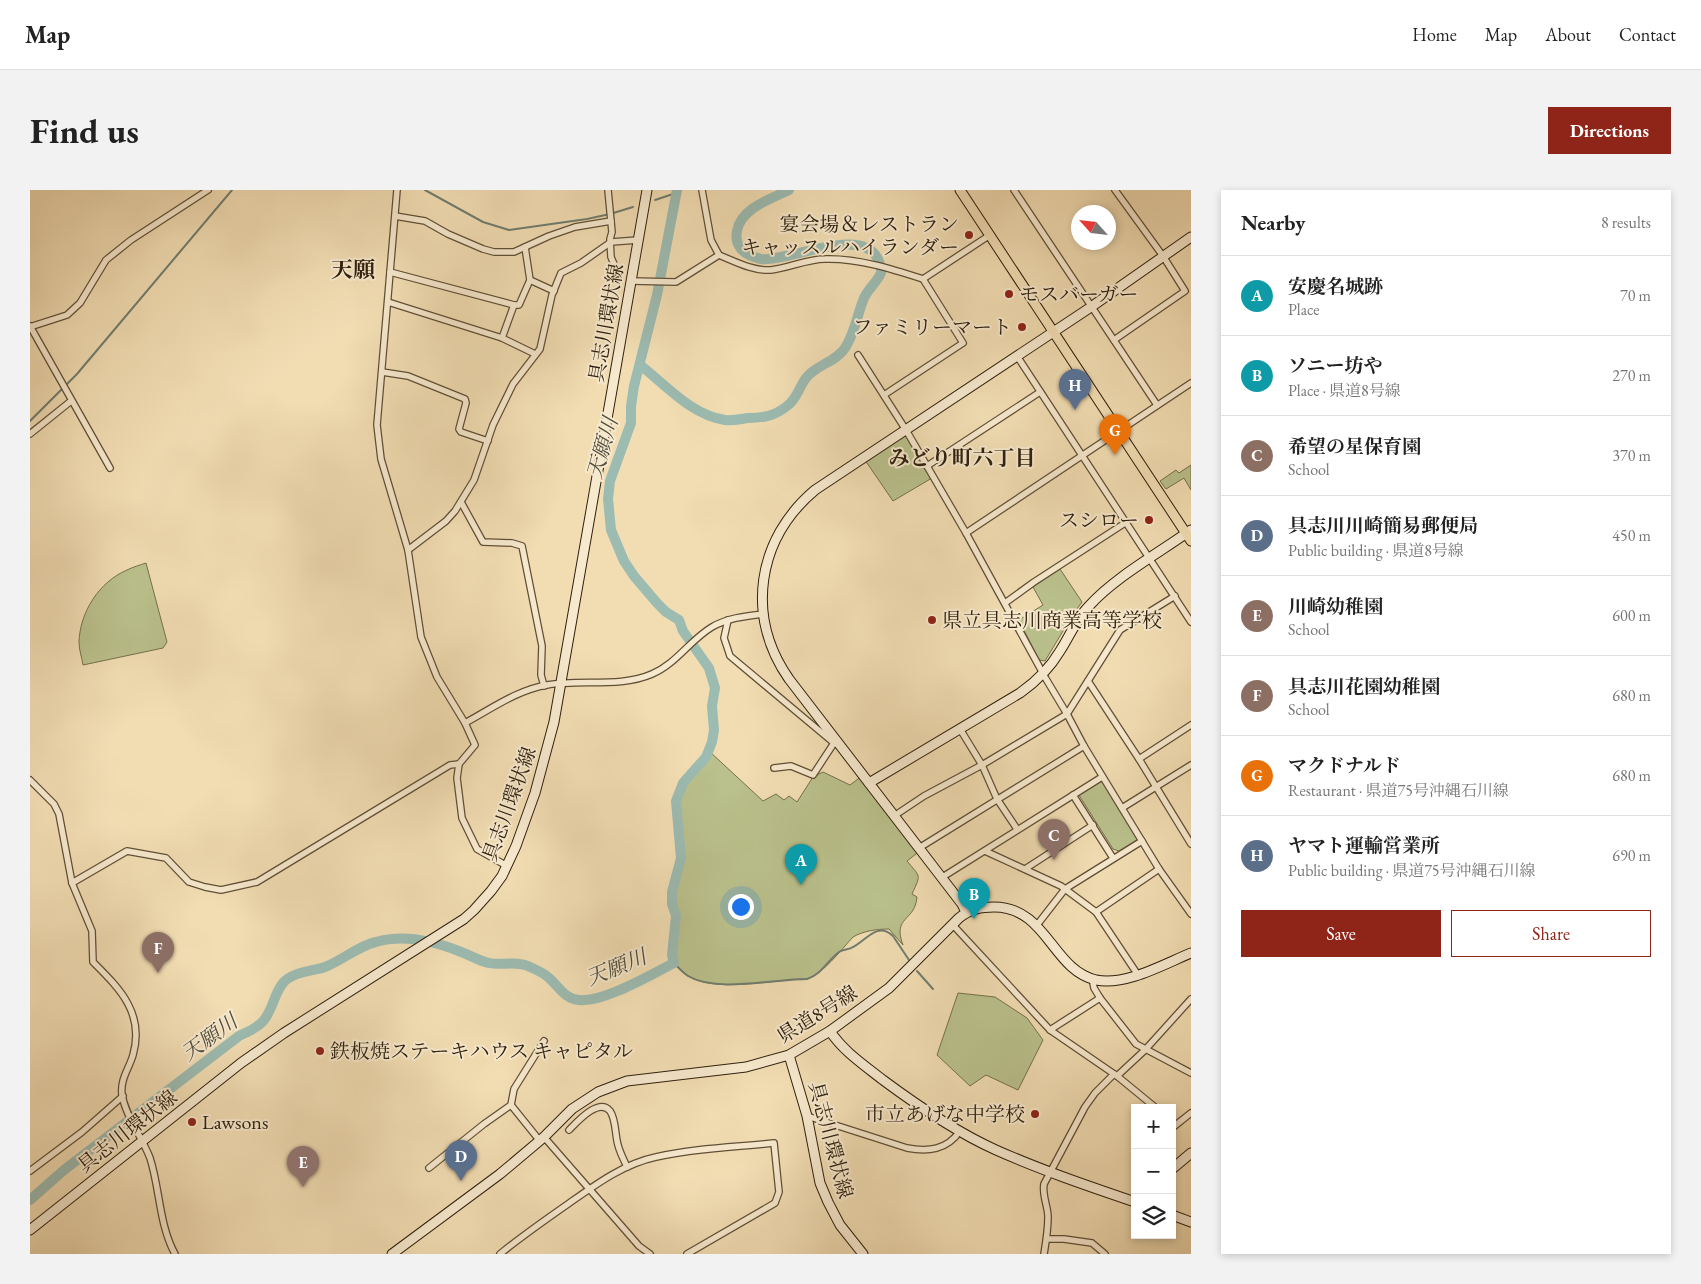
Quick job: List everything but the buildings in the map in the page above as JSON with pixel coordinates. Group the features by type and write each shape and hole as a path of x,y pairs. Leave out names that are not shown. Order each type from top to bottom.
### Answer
{"main road":[{"name":"具志川環状線","path":"30,1230 241,1063 358,985 464,919 483,901 507,866 524,826 535,793 554,722 647,190"},
{"path":"869,784 1020,692 1043,674 1055,659 1076,622 1106,589 1189,535 1118,432 960,190"},
{"path":"966,912 962,904 835,742 782,670 773,651 763,614 763,583 768,558 774,541 788,518 803,500 815,490 1054,332 1191,237"},
{"name":"県道8号線","path":"392,1254 500,1174 542,1139 572,1110 598,1092 627,1081 746,1067 789,1055 830,1031 889,988 966,912 984,906 1002,906 1020,912 1037,925 1070,964 1082,974 1107,981 1122,980 1138,975 1191,953"},
{"path":"830,1031 838,1043 863,1065 910,1100 960,1131 994,1149 1050,1172 1131,1201"},
{"name":"具志川環状線","path":"789,1055 807,1116 820,1183 840,1225 863,1254"},
{"path":"1176,1165 1191,1152"},
{"path":"1176,1216 1191,1222"}],"street":[{"path":"110,468 30,326 68,314 80,303 106,260 131,240 208,190"},
{"path":"397,190 377,425 381,459 408,550 421,637 437,677 465,724 474,745 459,764 457,778 462,818 477,849 507,866"},
{"path":"608,190 612,232 610,242 611,257 616,269"},
{"path":"702,190 711,240 719,255 750,267 770,270 822,259 844,259 898,271 923,279 963,343 884,395"},
{"path":"1014,190 1157,405"},
{"path":"1114,340 1185,291 1163,256 1115,190"},
{"path":"395,216 425,221 448,234 494,252 514,252 548,236 575,227 611,221"},
{"path":"923,279 990,235"},
{"path":"408,550 446,521 455,511 474,480 493,425 514,384 540,349 554,291 561,273 581,263 610,242 638,240"},
{"path":"390,272 519,305 530,280 525,247"},
{"path":"631,281 676,282 719,255"},
{"path":"530,280 554,291"},
{"path":"388,302 502,338 535,354"},
{"path":"502,338 514,305"},
{"path":"858,355 906,430 966,532 1043,674 1102,777 1159,869 1190,912"},
{"path":"1017,356 1191,622"},
{"path":"382,372 408,376 465,399 466,403 459,429 461,432 488,441"},
{"path":"966,532 1191,383"},
{"path":"927,466 1040,392"},
{"path":"30,434 71,401"},
{"path":"461,502 483,542 512,543 522,546 542,646 541,675 544,686"},
{"path":"1005,603 1125,523"},
{"path":"894,816 924,796 982,765 1067,714 1120,630 1175,596"},
{"path":"465,724 525,690 561,683 628,680 654,674 711,628 728,620 763,614"},
{"path":"728,620 724,638 730,656 835,742 813,775 791,766 774,768"},
{"path":"1088,681 1191,844"},
{"path":"1139,759 1191,725"},
{"path":"960,729 982,765 997,799 1017,829"},
{"path":"919,848 1084,746"},
{"path":"72,883 127,851 166,858 189,882 205,887 221,890 257,882 450,765 459,764"},
{"path":"1122,808 1191,765"},
{"path":"941,878 1102,777"},
{"path":"30,780 57,809 72,883 92,931 93,962 122,993 131,1010 134,1020 135,1047 123,1079 122,1096 150,1158 170,1246 175,1254"},
{"path":"1073,795 1113,858"},
{"path":"1025,870 1093,825"},
{"path":"1037,925 1065,889 1142,841"},
{"path":"985,851 1065,889 1096,912 1138,975"},
{"path":"1096,912 1159,869"},
{"path":"952,924 1050,1030 1116,1075 1151,1104"},
{"path":"1092,978 1094,988 1100,998 1136,1044 1191,1073"},
{"path":"1050,1030 1100,998"},
{"path":"1044,1254 1047,1240 1048,1215 1043,1193 1044,1184 1085,1107 1095,1093 1145,1050 1191,999"},
{"path":"430,1168 510,1105 514,1089 544,1041"},
{"path":"30,1171 82,1132 122,1096"},
{"path":"510,1105 589,1189 639,1246 650,1254"},
{"path":"568,1130 590,1110 598,1106 605,1107 611,1112 618,1146 627,1167"},
{"path":"1176,1124 1191,1113"},
{"path":"807,1116 907,1148 923,1151 949,1143 960,1131"},
{"path":"500,1254 526,1233 589,1189 627,1167 656,1157 774,1143 779,1192 775,1203 687,1254"},
{"path":"1047,1240 1064,1239 1092,1243 1105,1254"}],"green space":[{"path":"906,430 932,478 893,501 867,463 861,460"},
{"path":"1191,465 1191,490 1184,478 1166,489 1160,481 1176,470 1179,473"},
{"path":"146,563 167,642 163,648 83,665 79,645 80,631 87,609 93,599 117,575"},
{"path":"1060,569 1082,602 1045,661 1039,660 1019,620 1043,605 1033,587"},
{"path":"709,751 763,801 776,794 784,800 789,796 797,802 813,777 823,772 850,785 862,776 921,850 907,861 917,874 918,879 912,894 917,897 915,905 900,929 903,945 889,929 861,933 853,937 826,967 807,979 728,985 712,984 698,981 677,967 672,958 676,922 673,894 681,850 675,807 682,787"},
{"path":"1102,777 1140,838 1119,851 1113,849 1077,792"},
{"path":"958,993 995,997 1027,1018 1043,1040 1018,1090 986,1075 970,1086 937,1055"}],"waterway":[{"path":"30,421 77,374 232,190"},
{"path":"425,190 483,222 509,230 587,219 633,207"},
{"name":"天願川","path":"30,1200 64,1170 239,1036 259,1025 267,1016 280,987 287,979 297,974 325,967 369,944 397,939 419,940 451,948 489,963 525,965 538,970 566,995 579,1000 589,1000 614,993 674,963 672,955 676,916 672,904 672,892 681,858 676,801 683,783 706,757 712,742 714,730 712,706 715,688 709,668 683,631 679,620 666,612 657,603 624,561 611,530 608,499 610,481 631,423 634,386 657,295 677,190"},
{"name":"天願川","path":"640,365 690,406 713,417 734,420 764,417 782,409 793,400 810,374 841,353 851,336 864,298 881,273 878,259 869,249 856,245 841,245 761,259 745,253 737,242 737,231 744,216 758,205 789,190"},
{"path":"655,200 676,193"},
{"path":"674,963 688,976 714,984 746,984 807,979 821,971 839,952 851,948 877,931 887,932 893,936 909,960"},
{"path":"917,971 933,989"}],"place":[{"name":"宴会場＆レストラン キャッスルハイランダー","path":"969,235"},
{"name":"モスバーガー","path":"1009,294"},
{"name":"ファミリーマート","path":"1022,327"},
{"name":"ヤマト運輸営業所","path":"1075,410"},
{"name":"マクドナルド","path":"1115,455"},
{"name":"スシロー","path":"1149,520"},
{"name":"県立具志川商業高等学校","path":"932,620"},
{"name":"希望の星保育園","path":"1054,860"},
{"name":"安慶名城跡","path":"801,885"},
{"name":"ソニー坊や","path":"974,919"},
{"name":"具志川花園幼稚園","path":"158,973"},
{"name":"鉄板焼ステーキハウス キャピタル","path":"320,1051"},
{"name":"市立あげな中学校","path":"1035,1114"},
{"name":"Lawsons","path":"192,1122"},
{"name":"具志川川崎簡易郵便局","path":"461,1181"},
{"name":"川崎幼稚園","path":"303,1187"}],"district":[{"name":"天願","path":"353,269"},
{"name":"みどり町六丁目","path":"962,457"}]}
